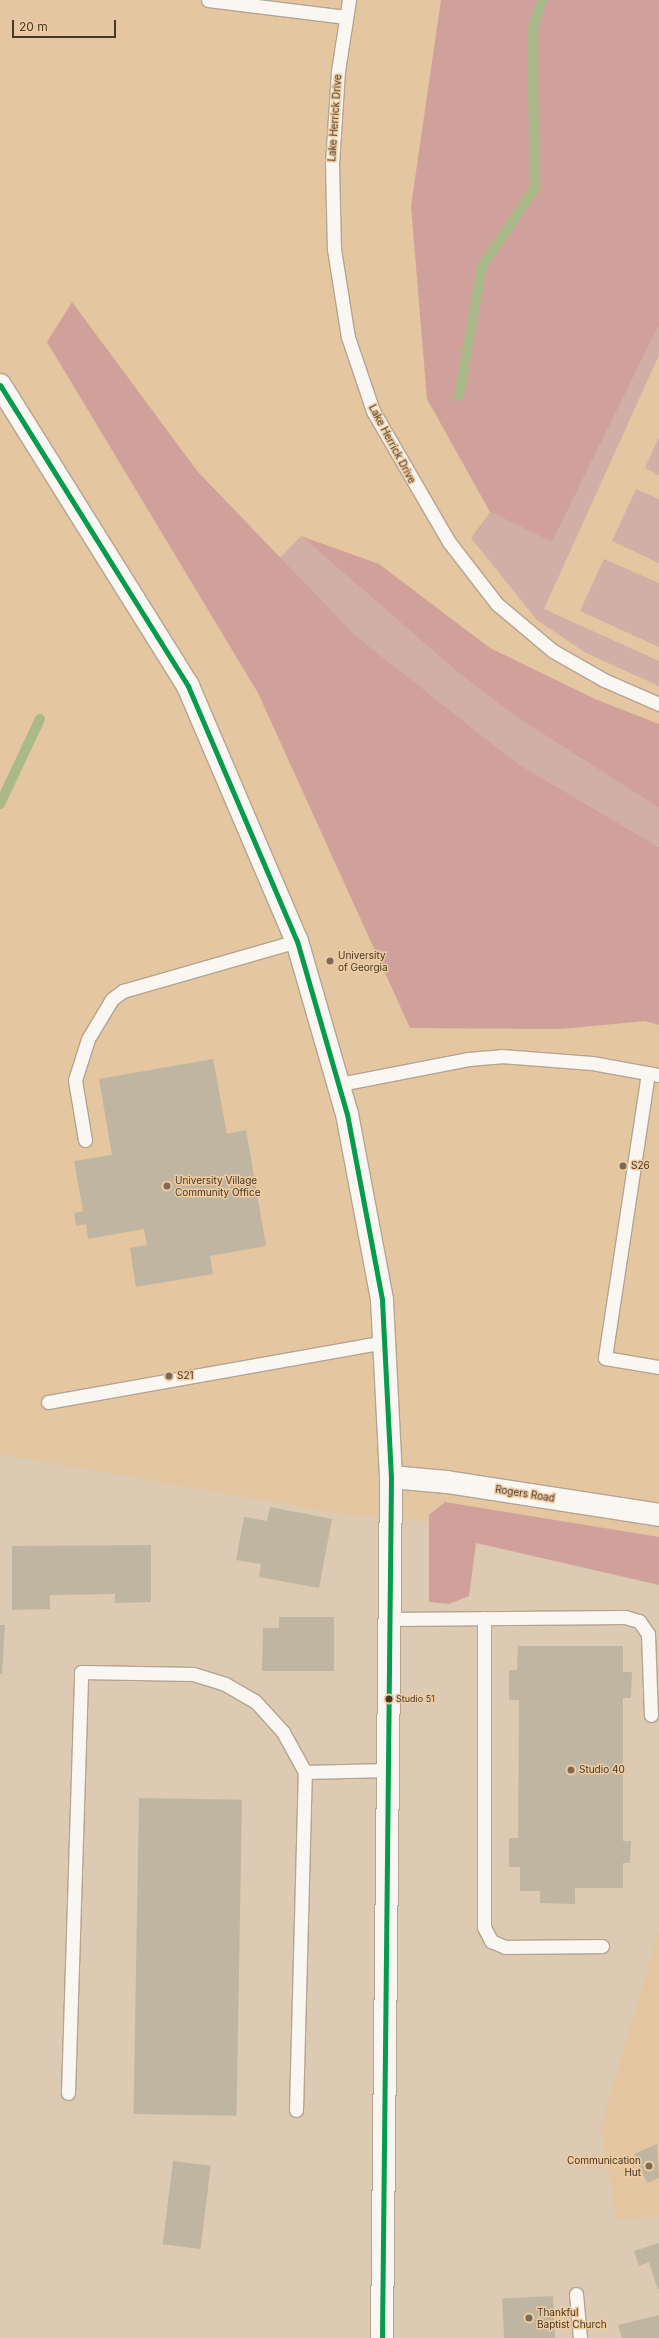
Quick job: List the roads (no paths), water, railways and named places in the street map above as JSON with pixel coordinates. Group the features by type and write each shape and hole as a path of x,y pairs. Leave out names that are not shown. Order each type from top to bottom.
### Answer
{"main road":[{"path":"0,385 188,686 297,941 340,1084 382,1300 392,1478 389,1619 382,2338"},
{"name":"Rogers Road","path":"392,1478 447,1482 659,1515"}],"lane":[{"path":"208,0 346,17"},
{"name":"Lake Herrick Drive","path":"349,0 338,71 332,163 334,249 348,337 373,411 449,542 497,604 553,651 604,680 659,704"},
{"path":"85,1140 75,1080 88,1039 112,999 123,991 297,941"},
{"path":"340,1084 469,1058 501,1056 578,1061 653,1074 606,1358 659,1367"},
{"path":"48,1402 385,1342"},
{"path":"389,1619 626,1617 639,1621 648,1634 651,1715"},
{"path":"484,1618 484,1927 491,1941 505,1947 602,1946"},
{"path":"68,2093 81,1672 193,1674 225,1684 255,1700 283,1732 305,1772 296,2110"},
{"path":"305,1772 388,1770"},
{"path":"576,2294 580,2338"}],"waterway":[{"path":"459,396 482,266 535,188 532,31 542,0"},
{"path":"0,804 40,719"}],"place":[{"name":"University of Georgia","path":"330,961"},
{"name":"S26","path":"623,1166"},
{"name":"University Village Community Office","path":"167,1186"},
{"name":"S21","path":"169,1376"},
{"name":"Studio 51","path":"389,1699"},
{"name":"Studio 40","path":"571,1770"},
{"name":"Communication Hut","path":"649,2166"},
{"name":"Thankful Baptist Church","path":"529,2318"}]}
